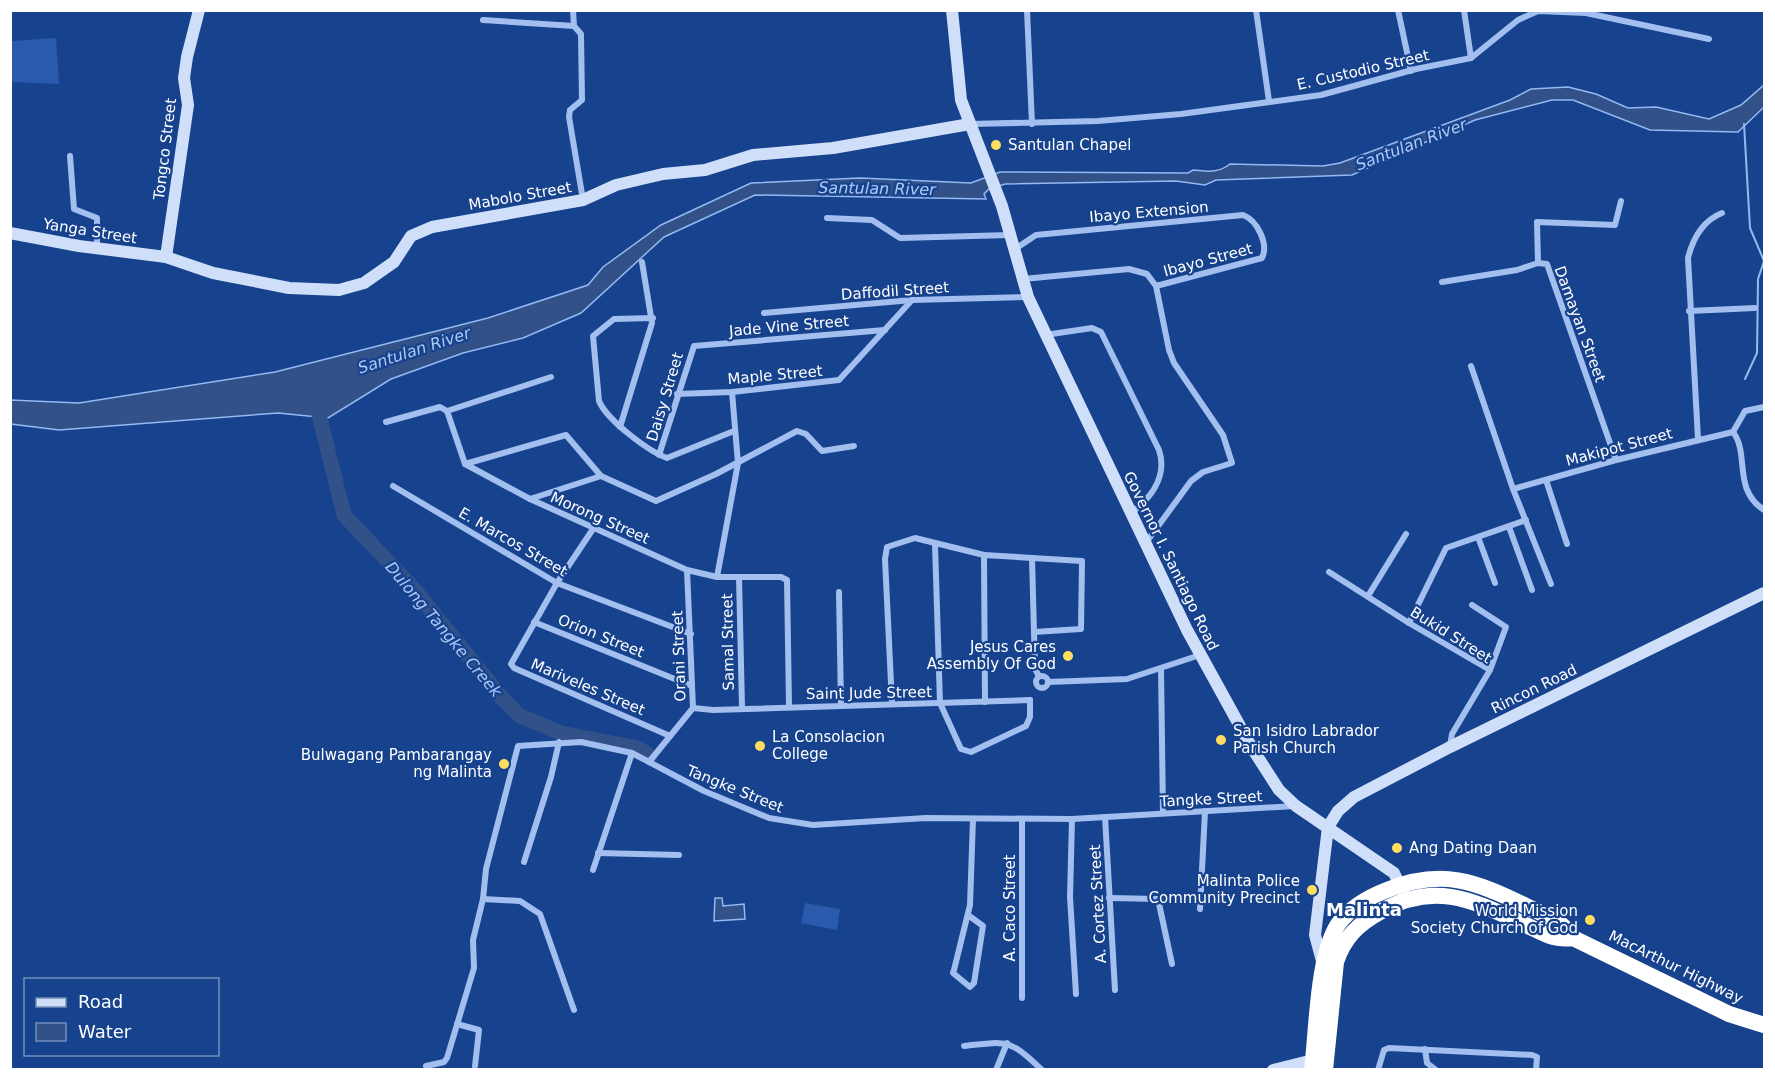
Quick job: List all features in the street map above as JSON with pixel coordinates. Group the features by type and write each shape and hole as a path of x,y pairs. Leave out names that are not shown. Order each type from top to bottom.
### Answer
{"highway":[{"name":"MacArthur Highway","path":"1317,1066 1326,997 1322,961 1339,923 1366,898 1400,886 1438,878 1476,883 1565,925 1573,938 1729,1014 1764,1025"},
{"name":"MacArthur Highway","path":"1326,997 1336,962 1346,940 1400,886"}],"street":[{"name":"Tongco Street","path":"166,257 188,105 184,78 199,10"},
{"path":"573,10 574,26"},
{"name":"Governor I. Santiago Road","path":"952,10 961,100 1002,206 1028,297 1044,336 1144,545 1200,655 1267,773 1296,806 1328,827 1400,886"},
{"path":"1027,10 1032,124"},
{"path":"1256,10 1269,101"},
{"path":"1398,10 1411,71"},
{"path":"1464,10 1472,58"},
{"name":"E. Custodio Street","path":"970,124 1032,124 1171,115 1321,94 1472,58 1518,20 1538,11 1586,13 1709,39"},
{"path":"483,20 574,26 582,34 582,100 570,110 569,117 583,200"},
{"name":"Mabolo Street","path":"166,257 213,273 289,288 339,290 364,283 394,262 411,237 432,227 583,200 616,185 663,174 705,170 753,155 833,147 970,124"},
{"path":"70,156 74,208 97,218 97,248"},
{"path":"1538,263 1536,222 1615,225 1622,201"},
{"path":"1698,439 1687,271 1691,245 1704,224 1722,213"},
{"name":"Ibayo Extension","path":"1014,250 1036,235 1244,215 1253,220 1264,244 1264,255"},
{"path":"827,218 872,220 900,238 1010,235"},
{"name":"Yanga Street","path":"10,233 166,257"},
{"name":"Ibayo Street","path":"1156,286 1264,255"},
{"path":"620,427 652,318 642,262"},
{"name":"Damayan Street","path":"1442,282 1517,270 1538,263 1547,264 1616,460"},
{"name":"Ibayo Street","path":"1022,279 1129,268 1147,274 1156,286 1169,350 1174,363 1223,435 1232,463 1203,472 1191,481 1144,545"},
{"name":"Daffodil Street","path":"764,313 912,300 1028,297"},
{"name":"Maple Street","path":"677,394 732,392 839,380 912,300"},
{"path":"1689,311 1755,308"},
{"path":"652,318 614,319 593,336 599,401 620,427 659,455 673,457 734,431"},
{"path":"1044,336 1092,328 1101,332 1159,450 1162,462 1158,482 1143,505 1130,515"},
{"name":"Jade Vine Street","path":"694,346 885,330"},
{"name":"Daisy Street","path":"659,455 694,346"},
{"path":"1471,366 1513,489 1551,584"},
{"path":"447,411 551,377"},
{"path":"717,577 738,463 732,392"},
{"path":"386,422 440,407 447,411 465,464 566,435 602,476 656,501 738,463 797,431 806,434 822,451 854,446"},
{"path":"1764,407 1745,411 1733,432 1747,489 1754,501 1764,510"},
{"name":"Makipot Street","path":"1513,489 1616,460 1733,432"},
{"name":"Morong Street","path":"465,464 530,500 687,570 717,577 781,577 787,580 789,706"},
{"path":"530,500 602,476"},
{"path":"1546,480 1568,544"},
{"name":"E. Marcos Street","path":"393,486 557,583 691,634"},
{"path":"1409,623 1446,548 1526,520"},
{"path":"1509,527 1532,590"},
{"name":"Mariveles Street","path":"593,529 557,583 512,659 514,668 670,736"},
{"path":"1368,596 1406,534"},
{"path":"1478,537 1495,583"},
{"path":"892,704 885,559 887,547 915,538 935,545 984,555 1077,559 1083,565 1081,629 1034,632"},
{"path":"935,545 940,703 961,749 971,752 1026,726 1030,717 1030,700 1038,687"},
{"path":"984,555 985,702"},
{"path":"1032,558 1035,669 1039,676"},
{"name":"Orani Street","path":"650,762 693,708 687,570"},
{"name":"Bukid Street","path":"1329,572 1409,623 1490,670 1452,734 1450,747"},
{"name":"Samal Street","path":"739,577 742,707"},
{"path":"839,591 841,705"},
{"name":"Rincon Road","path":"1328,827 1338,812 1354,797 1450,747 1764,593"},
{"path":"1472,605 1506,627 1490,670"},
{"name":"Orion Street","path":"534,622 692,686"},
{"path":"1048,682 1127,679 1200,655"},
{"path":"1161,669 1163,813"},
{"path":"1039,676 1045,676 1048,682"},
{"path":"1038,687 1035,681 1039,676"},
{"path":"1038,687 1045,688 1048,682"},
{"name":"Saint Jude Street","path":"693,708 713,710 742,707 1030,700"},
{"path":"524,862 551,777 559,742"},
{"name":"Tangke Street","path":"426,1066 444,1062 447,1058 474,968 474,926 483,899 486,869 518,746 581,742 632,753 704,792 769,818 813,825 926,818 1072,819 1296,806"},
{"path":"593,870 632,753"},
{"path":"1200,909 1205,811"},
{"name":"A. Cortez Street","path":"1105,817 1115,990"},
{"path":"968,915 983,926 973,985 966,984 955,975 954,970 970,905 973,819"},
{"name":"A. Caco Street","path":"1022,819 1022,998"},
{"path":"1072,819 1070,897 1076,994"},
{"path":"1322,961 1315,935 1328,827"},
{"path":"598,853 679,855"},
{"path":"1109,898 1158,899 1172,964"},
{"path":"483,899 520,901 536,909 574,1010"},
{"path":"457,1024 479,1030 475,1066"},
{"path":"996,1070 1007,1043"},
{"path":"964,1046 1007,1043 1018,1047 1034,1067 1042,1070"},
{"path":"1378,1070 1384,1050 1389,1048 1532,1054 1537,1057 1536,1070"},
{"path":"1425,1049 1427,1063 1436,1070"},
{"path":"1273,1070 1317,1066"}],"shaded area":[{"path":"56,38 59,84 12,82 11,41"},
{"path":"805,903 840,909 837,930 801,923"}],"water":[{"name":"Santulan River","path":"1764,85 1764,107 1738,132 1650,130 1573,100 1552,100 1475,120 1352,175 1216,180 1205,185 1176,181 1005,184 989,189 984,194 986,199 755,195 664,237 581,313 523,338 463,353 391,379 328,418 278,413 59,430 11,424 11,400 79,403 275,372 488,318 588,285 603,267 661,225 751,183 860,178 971,183 1000,172 1188,173 1193,170 1216,171 1230,164 1323,166 1340,163 1510,100 1531,89 1568,87 1596,94 1628,108 1656,107 1709,119 1741,105"},
{"path":"715,898 722,898 723,906 744,904 745,919 714,921"}],"waterway":[{"path":"1744,124 1750,228 1764,261 1758,279 1757,353 1745,379"},
{"name":"Dulong Tangke Creek","path":"315,399 344,515 414,589 502,698 520,716 561,733 638,748 650,756"}],"place":[{"name":"Santulan Chapel","path":"996,145"},
{"name":"Jesus Cares Assembly Of God","path":"1068,656"},
{"name":"San Isidro Labrador Parish Church","path":"1221,740"},
{"name":"La Consolacion College","path":"760,746"},
{"name":"Bulwagang Pambarangay ng Malinta","path":"504,764"},
{"name":"Ang Dating Daan","path":"1397,848"},
{"name":"Malinta Police Community Precinct","path":"1312,890"},
{"name":"World Mission Society Church of God","path":"1590,920"}],"district":[{"name":"Malinta","path":"1364,910"}]}
